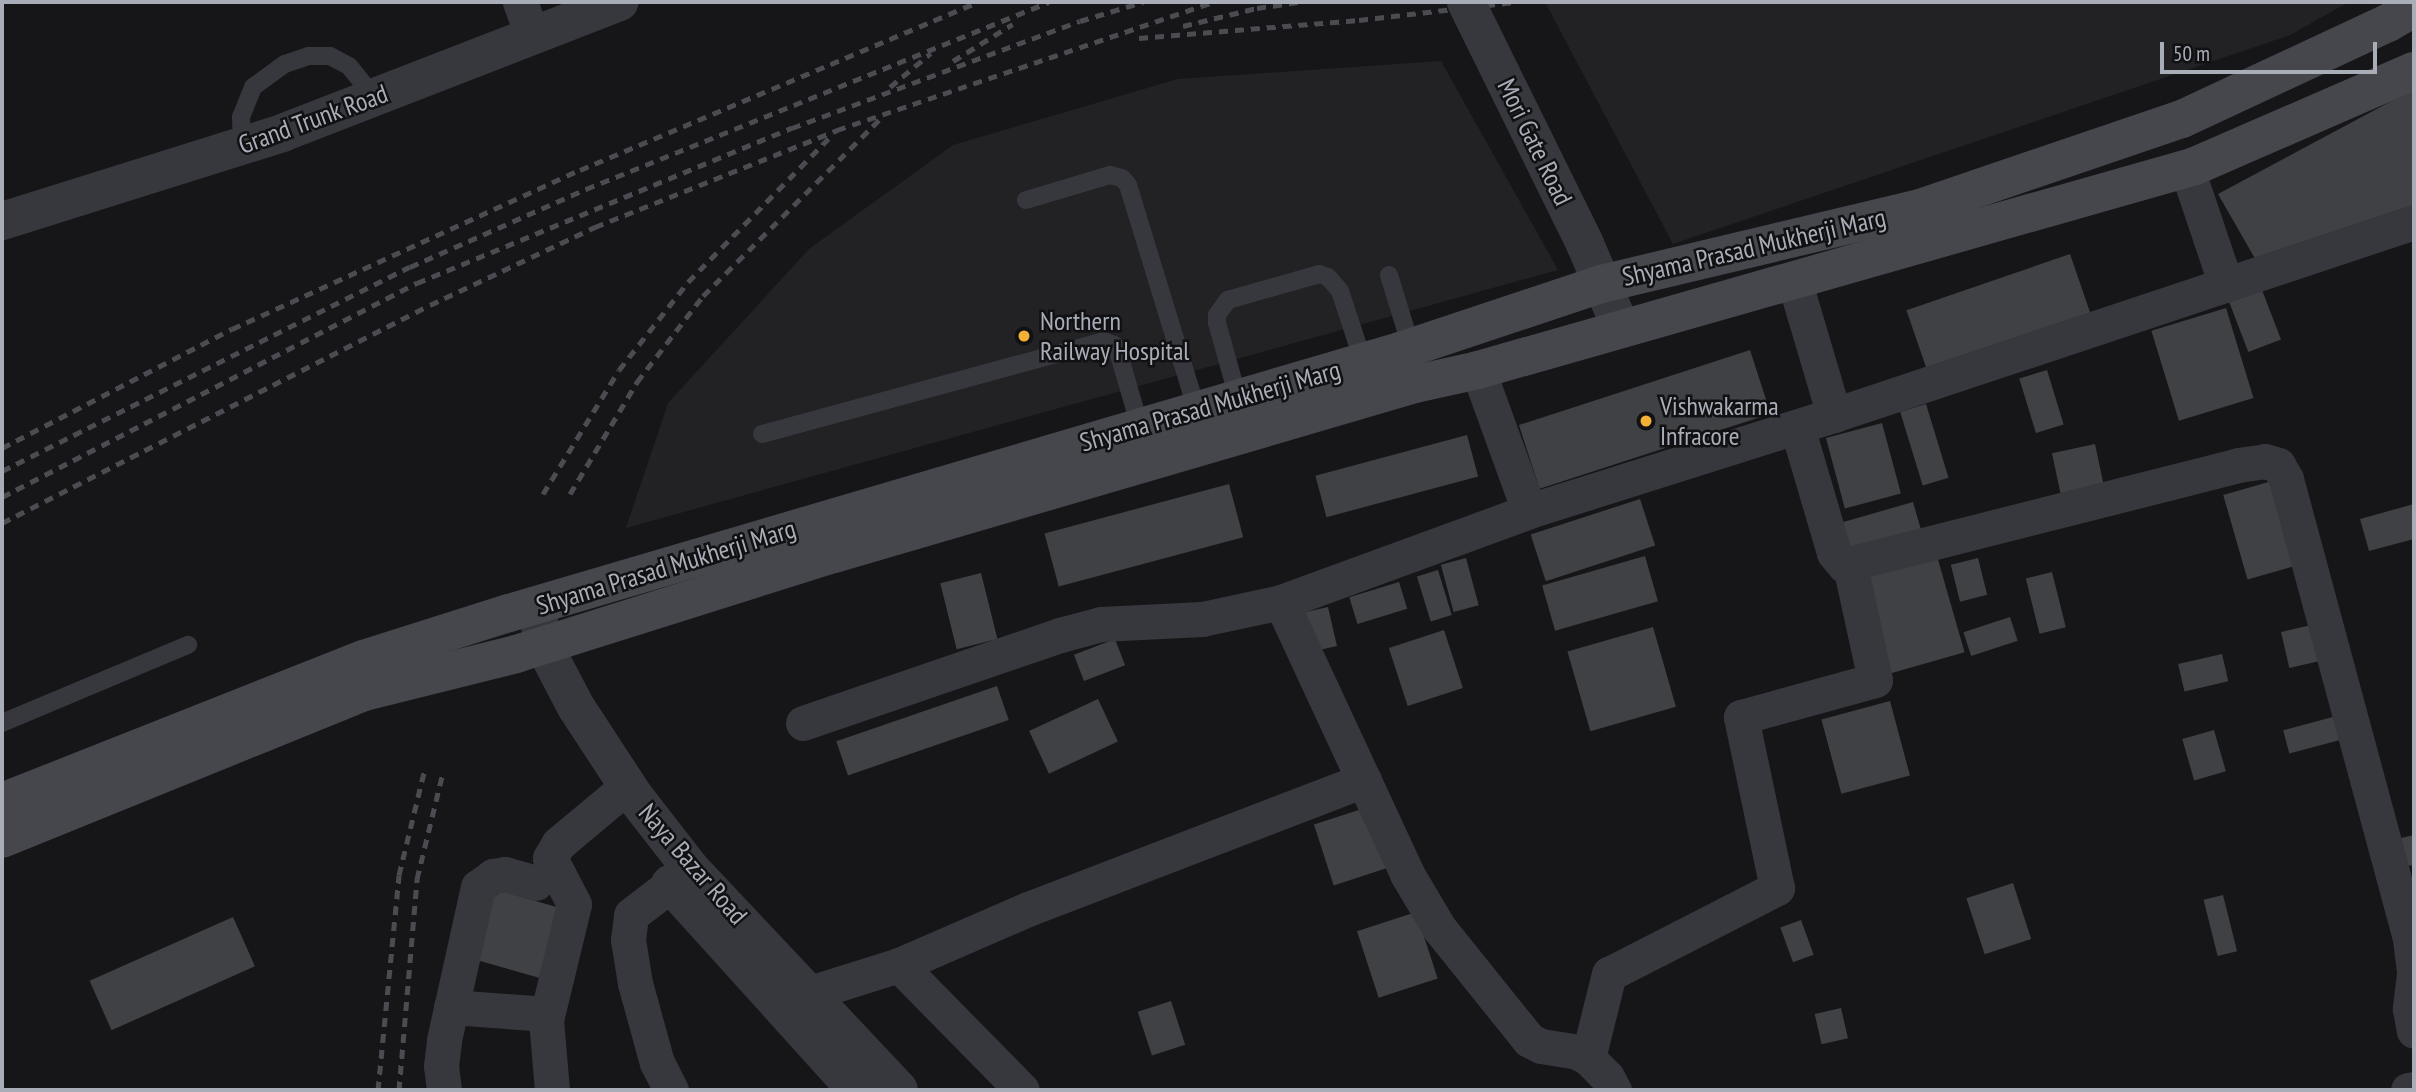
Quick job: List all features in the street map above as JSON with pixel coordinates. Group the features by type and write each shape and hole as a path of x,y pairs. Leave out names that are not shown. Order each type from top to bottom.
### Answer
{"main road":[{"name":"Shyama Prasad Mukherji Marg","path":"2,839 364,692 529,649 834,554 1408,361 1601,284 1920,208 2156,128 2182,119 2364,35 2414,8"},
{"name":"Shyama Prasad Mukherji Marg","path":"2,802 363,659 523,610 1363,361 1408,361 1478,370 2187,169 2414,71"}],"street":[{"name":"Grand Trunk Road","path":"4,212 242,145 374,97 526,19 619,2"},
{"name":"Mori Gate Road","path":"1465,2 1585,244 1621,328"},
{"path":"2187,169 2226,285"},
{"path":"803,723 1060,635 1101,624 1202,619 1281,602 1529,511 1834,415 2414,222"},
{"path":"1794,280 1834,415"},
{"path":"1478,370 1529,511"},
{"path":"1797,427 1834,553 1840,563 1850,565 2238,465 2265,461 2278,465 2289,492 2410,939 2414,974 2410,1009 2414,1031"},
{"path":"1588,1058 1609,974 1777,888 1741,717 1875,680 1850,565"},
{"path":"1281,602 1407,874 1428,911 1522,1033 1541,1046 1577,1052 1588,1058 1607,1077 1614,1090"},
{"name":"Naya Bazar Road","path":"523,610 529,649 612,766 681,877 807,994 899,1090"},
{"path":"529,649 612,798 681,877 856,1090"},
{"path":"807,994 900,965 1028,909 1364,779"},
{"path":"552,1090 547,1014 574,904 552,865 552,850 612,798"},
{"path":"444,1090 441,1066 451,1007 478,887 493,876 505,874 536,883"},
{"path":"671,1090 657,1063 635,983 628,940 631,915 681,877"},
{"path":"900,965 1022,1090"},
{"path":"451,1007 547,1014"},
{"path":"2408,1090 2414,1089"}],"lane":[{"path":"242,145 242,117 253,87 285,64 308,56 330,56 349,66 368,85 374,97"},
{"path":"1026,200 1110,175 1122,178 1128,185 1197,410"},
{"path":"1238,398 1217,315 1228,300 1241,296 1319,274 1328,277 1340,291 1363,361"},
{"path":"1390,275 1408,361"},
{"path":"762,434 1104,341 1114,345 1121,358 1140,427"},
{"path":"2,723 188,645"}],"shaded area":[{"path":"1545,2 2349,2 2290,35 1673,244"},
{"name":"Northern Railway Hospital","path":"1441,61 1558,270 626,528 668,403 809,249 953,145 1178,79"}],"building":[{"path":"2414,89 2414,213 2261,269 2218,194"},
{"path":"2070,254 2092,318 1929,375 1906,310"},
{"path":"2262,290 2281,339 2248,352 2229,303"},
{"path":"2226,308 2253,398 2179,421 2151,331"},
{"name":"Vishwakarma Infracore","path":"1750,350 1771,414 1540,489 1519,425"},
{"path":"2047,370 2064,425 2036,433 2019,378"},
{"path":"1926,404 1949,478 1923,486 1900,412"},
{"path":"1882,423 1901,494 1845,509 1826,438"},
{"path":"1467,435 1478,477 1326,517 1315,476"},
{"path":"2095,444 2105,492 2062,501 2052,453"},
{"path":"2279,479 2303,564 2248,580 2223,495"},
{"path":"1229,484 1243,537 1059,587 1045,533"},
{"path":"1640,499 1655,546 1546,581 1531,535"},
{"path":"1913,502 1923,538 1850,559 1840,523"},
{"path":"2414,504 2414,539 2369,551 2360,519"},
{"path":"1645,556 1658,601 1555,631 1542,585"},
{"path":"1937,556 1965,652 1885,675 1857,579"},
{"path":"1466,558 1479,605 1454,612 1441,565"},
{"path":"1978,558 1987,595 1960,602 1951,565"},
{"path":"1438,570 1452,615 1431,621 1417,576"},
{"path":"2052,572 2066,627 2040,634 2026,579"},
{"path":"981,573 997,639 957,649 940,583"},
{"path":"1399,582 1407,609 1357,624 1349,597"},
{"path":"1328,607 1337,646 1313,652 1304,613"},
{"path":"2010,617 2018,641 1971,656 1963,632"},
{"path":"2320,623 2328,659 2289,668 2281,632"},
{"path":"1653,627 1676,707 1590,731 1567,652"},
{"path":"1444,630 1463,688 1408,706 1389,648"},
{"path":"1115,639 1125,665 1084,681 1074,655"},
{"path":"2222,654 2228,681 2184,691 2178,664"},
{"path":"997,686 1009,720 848,775 836,741"},
{"path":"1098,699 1118,742 1049,774 1029,731"},
{"path":"1890,701 1910,775 1841,794 1821,719"},
{"path":"2344,714 2350,737 2289,753 2283,730"},
{"path":"2214,730 2226,771 2194,780 2182,739"},
{"path":"1371,806 1391,867 1334,885 1314,825"},
{"path":"2414,835 2414,865 2408,866 2401,838"},
{"path":"2013,883 2031,939 1985,954 1966,898"},
{"path":"487,887 559,908 539,978 467,957"},
{"path":"2223,895 2237,951 2218,956 2204,900"},
{"path":"1416,912 1438,979 1379,998 1357,931"},
{"path":"233,917 255,966 112,1030 90,981"},
{"path":"1801,920 1814,955 1793,962 1780,928"},
{"path":"1171,1001 1185,1045 1152,1056 1138,1012"},
{"path":"1841,1008 1848,1038 1822,1044 1815,1014"}],"railway":[{"path":"2,448 232,329 580,170 978,2"},
{"path":"2,471 410,267 586,189 1049,2"},
{"path":"2,497 417,283 792,128 1080,21 1143,2"},
{"path":"2,523 430,305 595,227 837,130 1212,2"},
{"path":"1183,26 1257,8 1298,2"},
{"path":"1139,38 1359,20 1514,2"},
{"path":"953,61 1013,24"},
{"path":"890,87 931,53"},
{"path":"570,494 637,382 703,296 882,117"},
{"path":"543,494 619,370 688,282 831,136"},
{"path":"378,1090 399,875 425,768"},
{"path":"399,1090 417,879 443,772"}],"place":[{"name":"Northern Railway Hospital","path":"1024,336"},
{"name":"Vishwakarma Infracore","path":"1646,421"}]}
